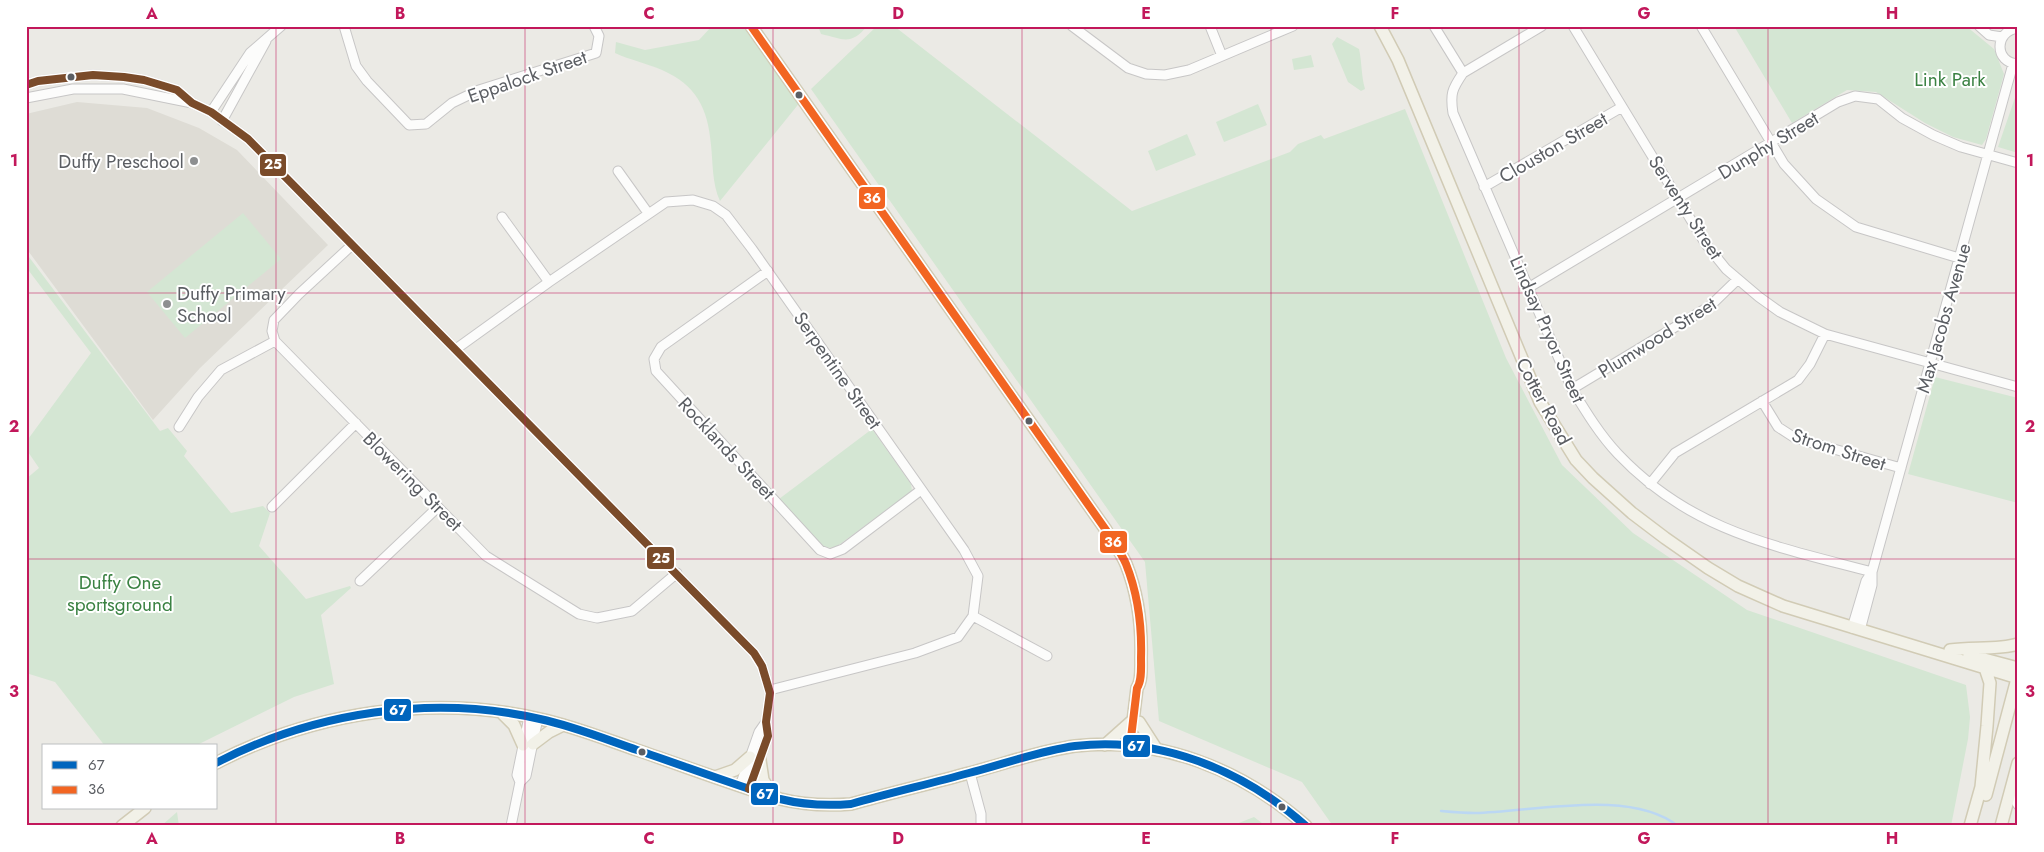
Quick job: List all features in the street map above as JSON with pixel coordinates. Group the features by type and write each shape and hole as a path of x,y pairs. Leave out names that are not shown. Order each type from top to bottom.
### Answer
{"main road":[{"path":"751,26 1106,530 1125,562 1137,597 1142,629 1133,746"},
{"name":"Cotter Road","path":"1380,26 1398,60 1540,402 1576,460 1593,478 1632,513 1708,568 1738,586 1783,606 2018,677 1978,826"},
{"name":"Cotter Road","path":"1390,26 1398,60"},
{"path":"1950,650 2018,644"},
{"name":"Cotter Road","path":"1915,645 1950,650 2018,668"},
{"path":"1970,826 1981,787 1987,726 1990,683 1985,668"},
{"path":"218,761 281,734 320,723 360,715 424,708 455,708 534,717 592,733 745,788 774,797 814,805 851,804 1058,749 1105,745 1133,746 1192,758 1243,780 1283,806 1306,826"},
{"path":"500,712 514,725 528,745 563,725"},
{"path":"1105,745 1136,721"},
{"path":"1136,721 1157,750"},
{"path":"715,777 735,770 755,759 763,780 774,797"},
{"path":"2001,826 2018,763"},
{"path":"122,826 142,810"}],"street":[{"path":"211,112 250,54 281,26"},
{"name":"Eppalock Street","path":"344,26 356,66 366,81 410,125 426,124 452,103 479,90 596,53 599,36 594,26"},
{"path":"1072,26 1118,62 1128,68 1146,74 1177,74 1293,26"},
{"path":"1210,26 1222,56"},
{"path":"1434,26 1463,73"},
{"name":"Lindsay Pryor Street","path":"1542,26 1463,73 1454,86 1450,97 1453,113 1572,389 1593,423 1618,454 1650,484 1682,507 1716,525 1748,538 1872,572"},
{"name":"Serventy Street","path":"1573,26 1705,242 1738,280 1780,312 1825,334 2018,387"},
{"path":"1701,26 1771,143 1794,176 1816,199 1856,227 1959,258"},
{"path":"1979,26 1989,35 2002,37"},
{"path":"2016,64 2004,58 2000,48 2002,37 2011,29 2018,28"},
{"path":"222,121 258,60 268,36"},
{"name":"Max Jacobs Avenue","path":"1856,629 1866,581 1872,572 1988,155 2016,64"},
{"path":"26,85 38,81 93,75 124,77 144,80 177,90 192,103"},
{"path":"26,98 73,89 123,89 192,103 211,112 248,139 754,653 762,666 770,690 770,705 766,722 759,732 755,759 745,788"},
{"name":"Dunphy Street","path":"1528,288 1838,102 1855,96 1878,99 1902,118 1932,135 1960,147 2018,162"},
{"name":"Clouston Street","path":"1484,187 1622,106"},
{"path":"618,171 648,213"},
{"name":"Serpentine Street","path":"456,349 548,282 666,202 693,200 713,206 726,215 768,271 964,550 978,576 973,616 958,637 915,653 770,690"},
{"path":"502,217 548,282"},
{"path":"179,427 198,397 221,370 275,341 272,331 274,320 352,245"},
{"name":"Rocklands Street","path":"768,271 661,347 654,360 656,371 820,550 830,554 843,549 921,490"},
{"name":"Plumwood Street","path":"1572,389 1710,306 1738,280"},
{"path":"1650,484 1675,454 1798,380 1810,364 1825,334"},
{"name":"Blowering Street","path":"275,341 486,556 579,614 596,618 632,611 676,573"},
{"name":"Strom Street","path":"1762,402 1778,427 1795,438 1901,468"},
{"path":"272,507 356,424"},
{"path":"360,581 438,507"},
{"path":"973,616 1047,656"},
{"path":"511,826 520,782 517,774 528,745 534,717"},
{"path":"970,773 981,814 981,826"},
{"path":"2010,792 2018,806"}],"shaded area":[{"name":"Duffy Primary School","path":"77,102 147,108 199,128 237,150 328,245 200,368 153,420 26,248 26,114"}],"green space":[{"path":"712,26 748,26 801,101 720,201 714,181 707,120 698,99 684,83 674,76 615,53 616,42 645,50 699,40"},
{"path":"818,26 867,26 851,39 841,39 821,34"},
{"path":"877,26 894,26 1132,211 1290,152 1298,144 1321,135 1324,139 1405,109 1506,358 1562,465 1633,533 1747,610 1966,685 1970,717 1968,739 1951,826 1333,826 1302,782 1159,721 1145,562 811,89"},
{"name":"Link Park","path":"1734,26 1966,26 1994,49 2004,74 1986,139 1982,145 1953,137 1925,123 1876,92 1847,90 1792,123"},
{"path":"1337,37 1359,49 1365,89 1361,91 1348,82 1332,44"},
{"path":"1311,55 1314,67 1294,70 1292,59"},
{"path":"2018,89 2018,153 1998,147"},
{"path":"1258,104 1267,125 1224,142 1216,122"},
{"path":"1187,134 1196,155 1156,171 1148,151"},
{"path":"243,213 281,259 185,338 147,292"},
{"name":"Duffy One sportsground","path":"26,253 160,431 168,428 187,451 184,456 231,513 263,506 270,513 259,546 306,599 350,586 351,588 321,615 334,684 294,697 199,744 103,744 55,682 26,673 26,479 39,468 26,449 26,442 91,353 26,267"},
{"path":"1935,377 2018,398 2018,503 1908,474"},
{"path":"872,429 911,484 912,491 836,547 828,548 821,546 779,499"},
{"path":"177,812 179,826 161,826"},
{"path":"1254,817 1266,826 1231,826"}],"waterway":[{"path":"1441,811 1475,813 1580,805 1608,805 1634,808 1658,814 1678,826"}],"transit line":[{"name":"36","path":"751,26 1106,530 1124,560 1136,598 1141,634 1141,674 1137,688 1130,746"},
{"name":"25","path":"26,85 38,81 93,75 144,80 177,90 192,103 211,112 248,139 754,653 762,666 770,693 766,722 768,736 749,789"},
{"name":"67","path":"218,762 254,745 293,731 333,720 374,712 416,708 458,708 499,712 552,722 780,799 806,804 833,805 851,804 1048,751 1075,746 1107,744 1138,746 1169,752 1199,761 1228,773 1255,788 1306,826"}],"place":[{"name":"Duffy Preschool","path":"194,161"},
{"name":"Duffy Primary School","path":"167,304"}]}
